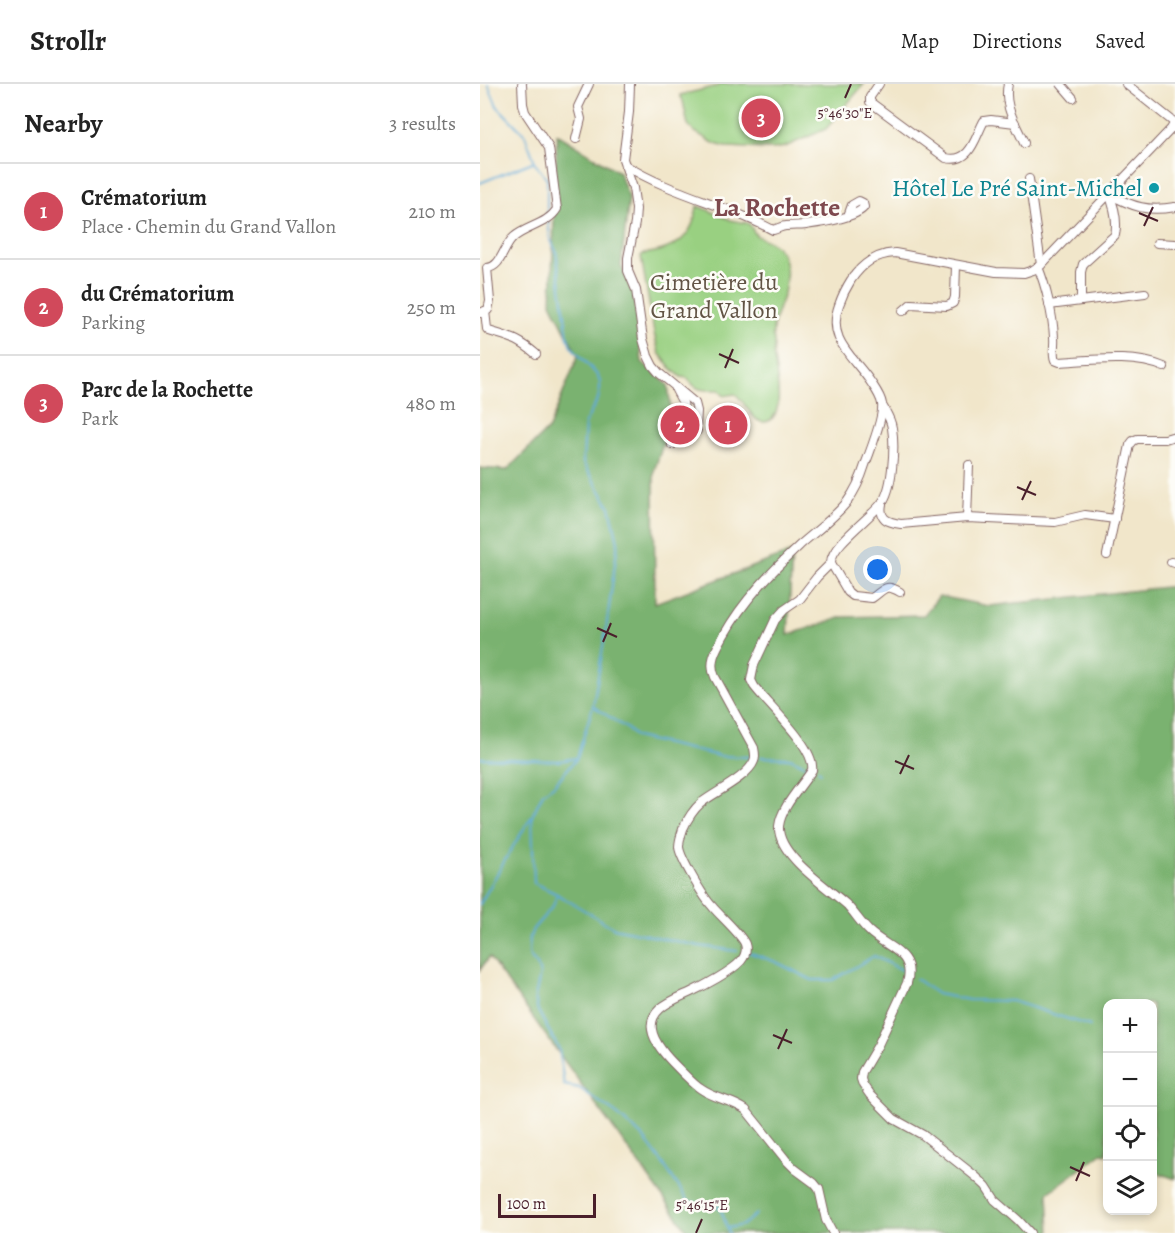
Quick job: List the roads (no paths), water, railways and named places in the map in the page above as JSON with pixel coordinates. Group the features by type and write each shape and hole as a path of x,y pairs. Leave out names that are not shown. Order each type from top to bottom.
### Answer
{"street":[{"path":"522,84 525,112 549,148 557,209 545,220 514,237 507,244 495,266 484,267 490,301 489,308 482,312 489,331 513,338 525,344 536,354"},
{"path":"576,139 581,119 578,107 589,84"},
{"path":"630,84 623,157 633,188 636,210 628,271 636,290 643,339 648,356 656,369 696,405 697,431"},
{"path":"879,84 870,97 870,102 946,158 954,160 968,152 984,121 1015,123"},
{"path":"1008,84 1007,102 1024,143"},
{"path":"1061,84 1072,98"},
{"path":"1115,519 1085,514 1055,522 967,518 908,524 892,523 886,520 881,514 892,463 892,427 874,386 840,342 835,324 837,310 848,285 864,265 874,257 883,254 895,253 990,272 1015,274 1029,272 1039,266 1143,159 1175,122 1126,84"},
{"path":"625,165 648,179 739,213 773,230 784,226 809,224 848,216"},
{"path":"1029,179 1039,266 1054,337 1053,358 1060,362 1105,359 1144,360 1164,367"},
{"path":"1081,301 1080,272 1083,264 1115,235 1115,201 1109,194"},
{"path":"1115,201 1151,210 1175,207"},
{"path":"1158,243 1175,244"},
{"path":"903,311 911,304 942,306 951,304 954,300 956,265"},
{"path":"1048,305 1145,293"},
{"path":"672,445 684,409 673,386"},
{"path":"833,1233 826,1220 819,1189 814,1183 791,1166 746,1110 702,1090 692,1082 657,1042 652,1032 652,1024 658,1010 663,1005 736,966 745,954 743,940 710,905 683,860 679,849 682,833 695,809 750,769 756,757 754,748 713,674 713,657 746,602 786,558 839,510 850,496 865,467 882,405"},
{"path":"1107,555 1132,443 1137,439 1165,439 1175,436"},
{"path":"967,518 969,465"},
{"path":"882,504 833,553 831,563 850,595 872,598 883,588 889,587 900,592"},
{"path":"831,563 817,576 800,599 784,610 775,620 751,676 754,686 784,719 812,760 812,770 781,818 779,828 781,837 786,849 804,868 848,906 871,932 894,947 909,967 910,974 907,983 878,1046 862,1072 863,1086 894,1119 923,1135 975,1176 986,1186 995,1200 1030,1233"}],"waterway":[{"path":"488,84 497,106 525,135 536,165 547,179 547,215"},
{"path":"480,183 535,161"},
{"path":"480,904 543,793 554,785 577,758 593,706 618,542 610,507 583,463 585,423 598,399 600,382 598,376 571,346 568,338 556,251 550,239 548,220"},
{"path":"593,706 636,737 719,756 749,757"},
{"path":"761,757 790,758 807,766"},
{"path":"480,758 559,761 576,758"},
{"path":"532,817 534,883 557,894 553,906 533,929 529,953 540,974 535,997 538,1011 559,1049 564,1085 579,1088 617,1114 643,1137 689,1202 720,1207 729,1233"},
{"path":"557,894 614,928 699,946 737,951"},
{"path":"748,952 776,962 812,980 833,980 874,956 904,971"},
{"path":"916,979 937,994 969,1000 1012,1001 1090,1026"},
{"path":"728,1228 743,1225 756,1214"}],"place":[{"name":"Parc de la Rochette","path":"761,118"},
{"name":"Hôtel Le Pré Saint-Michel","path":"1154,188"},
{"name":"du Crématorium","path":"680,425"},
{"name":"Crématorium","path":"728,425"}],"district":[{"name":"La Rochette","path":"777,207"}],"park label":[{"name":"Cimetière du Grand Vallon","path":"714,296"}]}
